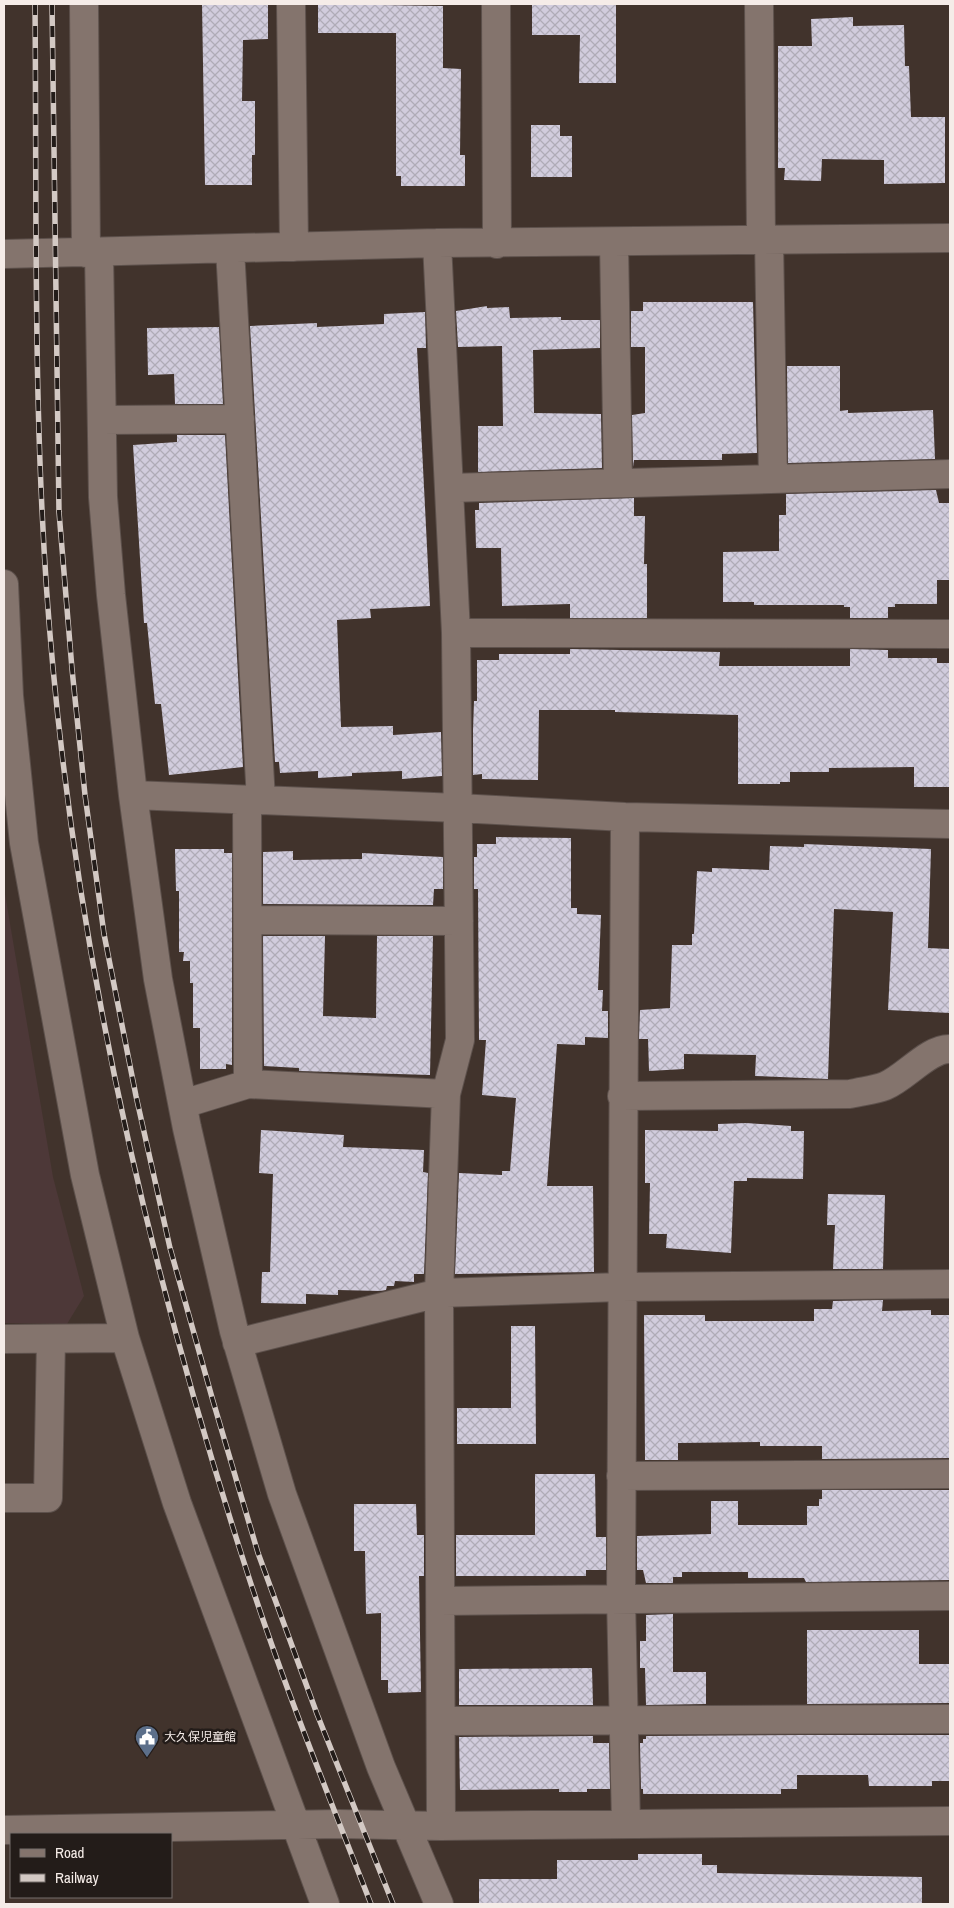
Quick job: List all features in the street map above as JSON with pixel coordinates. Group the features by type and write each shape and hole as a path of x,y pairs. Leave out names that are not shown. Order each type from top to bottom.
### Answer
{"street":[{"path":"84,4 93,252 102,420 103,497 111,595 134,796 158,979 211,1241 237,1343 282,1494 381,1767 439,1904"},
{"path":"291,4 294,247"},
{"path":"496,4 496,244"},
{"path":"759,4 773,479"},
{"path":"4,254 437,243 496,244 950,238"},
{"path":"614,242 618,483"},
{"path":"437,243 456,633 460,1040 446,1094 439,1293 441,1826"},
{"path":"230,248 240,419 254,800 248,920 248,1084"},
{"path":"102,420 240,419"},
{"path":"450,488 950,474"},
{"path":"4,584 9,696 24,843 85,1174 125,1338 177,1503 325,1904"},
{"path":"456,633 950,634"},
{"path":"134,796 458,808 624,818 950,824"},
{"path":"624,818 621,1598 626,1824"},
{"path":"248,920 459,921"},
{"path":"622,1096 850,1094 886,1085 945,1048 950,1049"},
{"path":"183,1104 248,1084 446,1094"},
{"path":"237,1343 439,1293 621,1287 950,1284"},
{"path":"4,1339 125,1338"},
{"path":"4,1498 48,1498 51,1339"},
{"path":"621,1476 950,1474"},
{"path":"440,1601 950,1596"},
{"path":"441,1722 950,1719"},
{"path":"4,1830 295,1825 406,1824 441,1826 950,1821"}],"shaded area":[{"path":"4,888 53,1177 84,1296 67,1324 4,1323"}],"building":[{"path":"202,4 268,4 268,39 243,40 242,101 255,101 255,155 252,155 252,185 205,185"},
{"path":"318,4 443,6 443,68 461,69 460,155 465,155 465,186 401,186 401,176 396,176 396,33 318,33"},
{"path":"532,4 616,4 616,83 579,83 580,35 532,35"},
{"path":"853,17 853,26 904,25 905,66 909,66 911,117 945,117 945,183 884,184 884,160 822,159 821,181 784,180 785,168 778,168 778,46 812,46 811,19"},
{"path":"531,125 560,125 560,136 572,136 572,177 531,177"},
{"path":"643,302 753,302 757,453 722,454 722,460 634,460 633,467 632,415 645,413 645,347 631,347 631,311 643,311"},
{"path":"487,306 487,308 509,307 510,318 561,317 561,320 600,320 600,348 533,350 534,413 601,414 602,468 478,472 478,426 503,426 502,346 458,347 456,311"},
{"path":"425,312 426,348 417,348 430,606 370,609 371,618 337,620 341,727 393,726 393,735 441,732 442,776 402,779 402,771 352,773 352,776 318,778 318,771 280,773 279,762 275,762 250,326 317,323 317,327 384,324 384,314"},
{"path":"219,327 223,404 175,404 174,374 148,375 147,328"},
{"path":"787,366 840,366 840,411 848,410 848,413 933,410 935,459 788,463"},
{"path":"177,435 225,435 243,767 169,775 161,704 155,704 147,623 144,623 133,445 177,442"},
{"path":"936,490 939,503 950,503 950,580 937,580 937,604 895,604 895,607 888,607 888,618 850,618 850,607 844,607 844,605 754,605 754,602 723,602 723,552 779,551 779,515 786,515 786,494"},
{"path":"634,498 634,516 645,516 644,564 647,564 647,618 570,618 570,604 502,606 501,548 476,548 475,510 479,510 479,503"},
{"path":"570,649 720,652 719,666 850,666 850,649 888,650 888,658 937,658 937,663 950,663 950,787 914,787 914,767 829,768 829,772 790,772 790,782 780,782 780,784 738,784 738,715 615,712 615,710 539,710 538,780 482,779 482,774 473,775 474,701 477,701 477,660 499,660 499,654 570,654"},
{"path":"496,837 571,838 571,908 577,908 577,914 601,915 598,990 603,990 602,1011 608,1011 608,1038 585,1037 585,1045 557,1044 547,1186 593,1186 594,1272 455,1274 459,1173 502,1175 502,1171 510,1171 516,1098 482,1095 486,1040 479,1040 478,889 474,889 474,857 477,857 477,844 496,844"},
{"path":"804,844 931,849 928,948 950,949 950,1013 888,1010 893,912 834,909 828,1079 755,1076 756,1055 684,1054 684,1069 649,1071 648,1039 639,1039 640,1010 670,1008 672,945 692,945 697,871 712,872 712,868 769,870 770,846 804,847"},
{"path":"175,849 224,849 224,853 232,853 232,1065 226,1064 226,1069 200,1069 200,1028 193,1028 193,983 190,983 190,961 183,961 184,952 179,952 179,891 176,891"},
{"path":"293,851 293,860 362,859 362,853 443,857 443,889 434,889 433,905 263,904 263,852"},
{"path":"263,936 325,936 323,1016 376,1018 377,936 433,936 430,1075 299,1071 299,1068 264,1066"},
{"path":"746,1123 791,1126 791,1131 804,1131 803,1179 747,1178 747,1181 734,1181 731,1253 666,1248 667,1234 649,1234 650,1183 645,1183 645,1130 718,1131 718,1124"},
{"path":"261,1130 344,1135 343,1147 424,1150 423,1172 428,1173 424,1274 414,1274 414,1282 395,1281 394,1286 387,1286 386,1290 338,1290 338,1295 306,1294 306,1304 261,1303 262,1272 270,1272 273,1174 259,1173"},
{"path":"828,1194 885,1195 883,1269 833,1269 835,1225 827,1225"},
{"path":"883,1300 882,1311 931,1310 931,1315 950,1315 950,1458 822,1459 822,1446 760,1446 760,1442 678,1443 678,1460 645,1460 644,1315 705,1315 705,1321 814,1321 814,1309 832,1309 833,1301"},
{"path":"511,1326 535,1326 536,1444 457,1444 457,1408 511,1408"},
{"path":"535,1474 595,1474 596,1537 606,1537 606,1570 586,1570 586,1576 456,1576 456,1535 535,1535"},
{"path":"822,1490 950,1490 950,1580 806,1582 804,1578 748,1578 748,1572 682,1572 682,1577 673,1577 673,1583 646,1583 643,1570 637,1570 637,1536 711,1534 711,1501 738,1501 738,1525 807,1525 807,1506 819,1506 819,1499 822,1499"},
{"path":"354,1504 416,1504 417,1535 424,1535 424,1576 419,1576 421,1692 388,1693 388,1680 381,1680 381,1613 366,1614 365,1551 354,1551"},
{"path":"673,1614 673,1672 706,1672 706,1704 646,1705 645,1668 640,1668 640,1641 646,1641 646,1615"},
{"path":"807,1630 919,1630 919,1664 950,1664 950,1703 807,1704"},
{"path":"592,1668 593,1705 459,1705 459,1669"},
{"path":"950,1735 950,1781 932,1781 932,1786 869,1786 868,1775 797,1775 797,1789 781,1789 781,1794 643,1794 643,1789 641,1789 640,1743 643,1743 643,1739 646,1739 646,1736"},
{"path":"593,1736 593,1743 609,1743 610,1789 587,1789 587,1792 559,1792 559,1789 460,1790 459,1737"},
{"path":"638,1854 702,1854 702,1865 717,1865 717,1873 922,1877 922,1904 479,1904 479,1879 557,1879 557,1860 638,1860"}],"railway":[{"path":"35,4 37,336 46,585 65,781 81,894 123,1117 177,1338 208,1447 271,1644 371,1904"},
{"path":"52,4 59,512 85,795 104,934 136,1096 170,1248 258,1553 317,1714 393,1904"}],"place":[{"name":"大久保児童館","path":"147,1758"}]}
